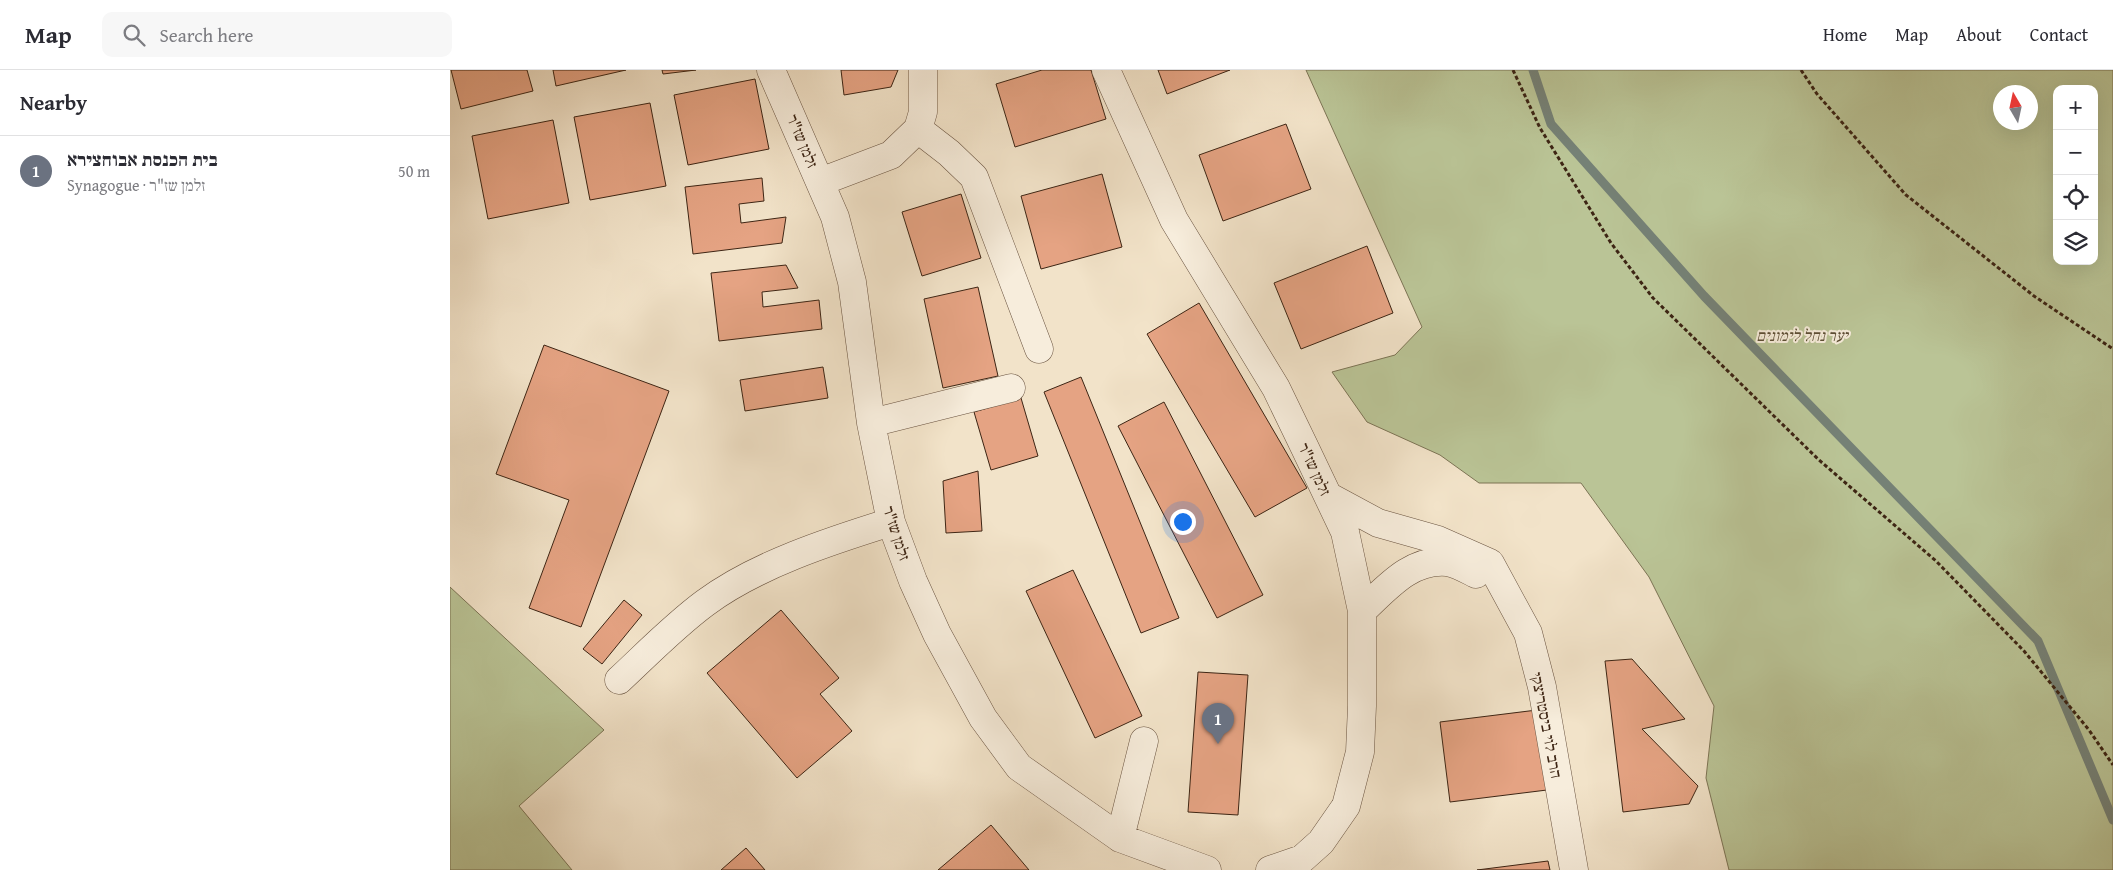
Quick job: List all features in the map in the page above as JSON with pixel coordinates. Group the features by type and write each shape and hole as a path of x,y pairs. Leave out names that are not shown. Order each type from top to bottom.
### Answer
{"street":[{"name":"זלמן שז\"ר","path":"771,70 835,217 852,282 871,424 891,522 913,581 937,634 983,718 1019,767 1120,838 1207,870"},
{"path":"820,182 891,154 918,129 923,112 923,70"},
{"name":"זלמן שז\"ר","path":"1106,70 1174,220 1276,388 1328,496 1345,532 1362,611 1360,752 1346,806 1321,842 1302,859 1270,870"},
{"path":"918,129 949,153 974,177 1039,350"},
{"path":"871,424 1011,388"},
{"name":"הרב לוי ביסטריצקי","path":"1328,496 1378,523 1438,540 1490,563 1528,633 1542,687 1574,870"},
{"path":"619,680 705,603 746,578 797,555 891,522"},
{"path":"1362,611 1406,571 1428,563 1449,562 1502,586"},
{"path":"1120,838 1144,742"}],"path":[{"path":"1513,70 1540,128 1611,243 1653,298 1819,460 1936,561 2024,651 2089,730 2113,765"},
{"path":"1801,70 1817,94 1906,195 2034,296 2113,349"}],"green space":[{"name":"יער נחל לימונים","path":"1306,70 2113,70 2113,870 1729,870 1706,778 1714,706 1649,577 1581,483 1479,483 1440,455 1367,422 1332,372 1395,355 1422,327"},
{"path":"450,587 604,730 519,806 572,870 450,870"}],"building":[{"path":"451,70 527,70 533,91 461,109"},
{"path":"553,70 626,70 556,86"},
{"path":"662,70 696,70 663,74"},
{"path":"841,70 898,70 891,87 844,95"},
{"path":"1042,70 1091,70 1106,119 1015,147 996,84"},
{"path":"1158,70 1230,70 1167,94"},
{"path":"755,79 769,149 688,165 674,95"},
{"path":"650,103 666,186 590,200 574,117"},
{"path":"553,120 569,203 488,219 472,136"},
{"path":"1286,124 1311,189 1223,221 1199,155"},
{"path":"1102,174 1122,247 1041,269 1021,196"},
{"path":"762,178 764,201 739,204 741,223 786,217 782,243 693,254 685,187"},
{"path":"961,194 981,258 922,276 902,212"},
{"path":"1367,246 1393,313 1301,349 1274,283"},
{"path":"786,265 798,288 762,292 763,307 819,300 822,329 719,341 711,273"},
{"path":"978,287 998,376 943,388 924,299"},
{"path":"1199,303 1307,488 1255,517 1147,334"},
{"path":"544,345 669,391 581,627 529,608 569,500 496,474"},
{"path":"823,367 828,398 745,411 740,380"},
{"path":"1081,377 1179,618 1141,633 1044,392"},
{"path":"1021,398 1038,456 991,470 974,412"},
{"path":"1164,402 1263,595 1217,618 1118,426"},
{"path":"978,471 982,531 946,533 943,481"},
{"path":"1073,570 1142,716 1095,738 1026,591"},
{"path":"624,600 642,615 602,664 583,649"},
{"path":"781,610 839,678 820,694 852,731 797,778 707,673"},
{"path":"1632,659 1685,719 1642,729 1698,786 1689,804 1623,812 1605,661"},
{"path":"1198,672 1248,675 1238,815 1188,812"},
{"path":"1537,710 1547,790 1450,802 1440,722"},
{"path":"991,825 1029,870 938,870"},
{"path":"746,848 765,870 721,870"},
{"path":"1548,861 1550,870 1477,870"}],"waterway":[{"path":"1533,70 1551,124 1704,296 2038,641 2113,820"}],"place":[{"name":"בית הכנסת אבוחצירא","path":"1218,744"}]}
